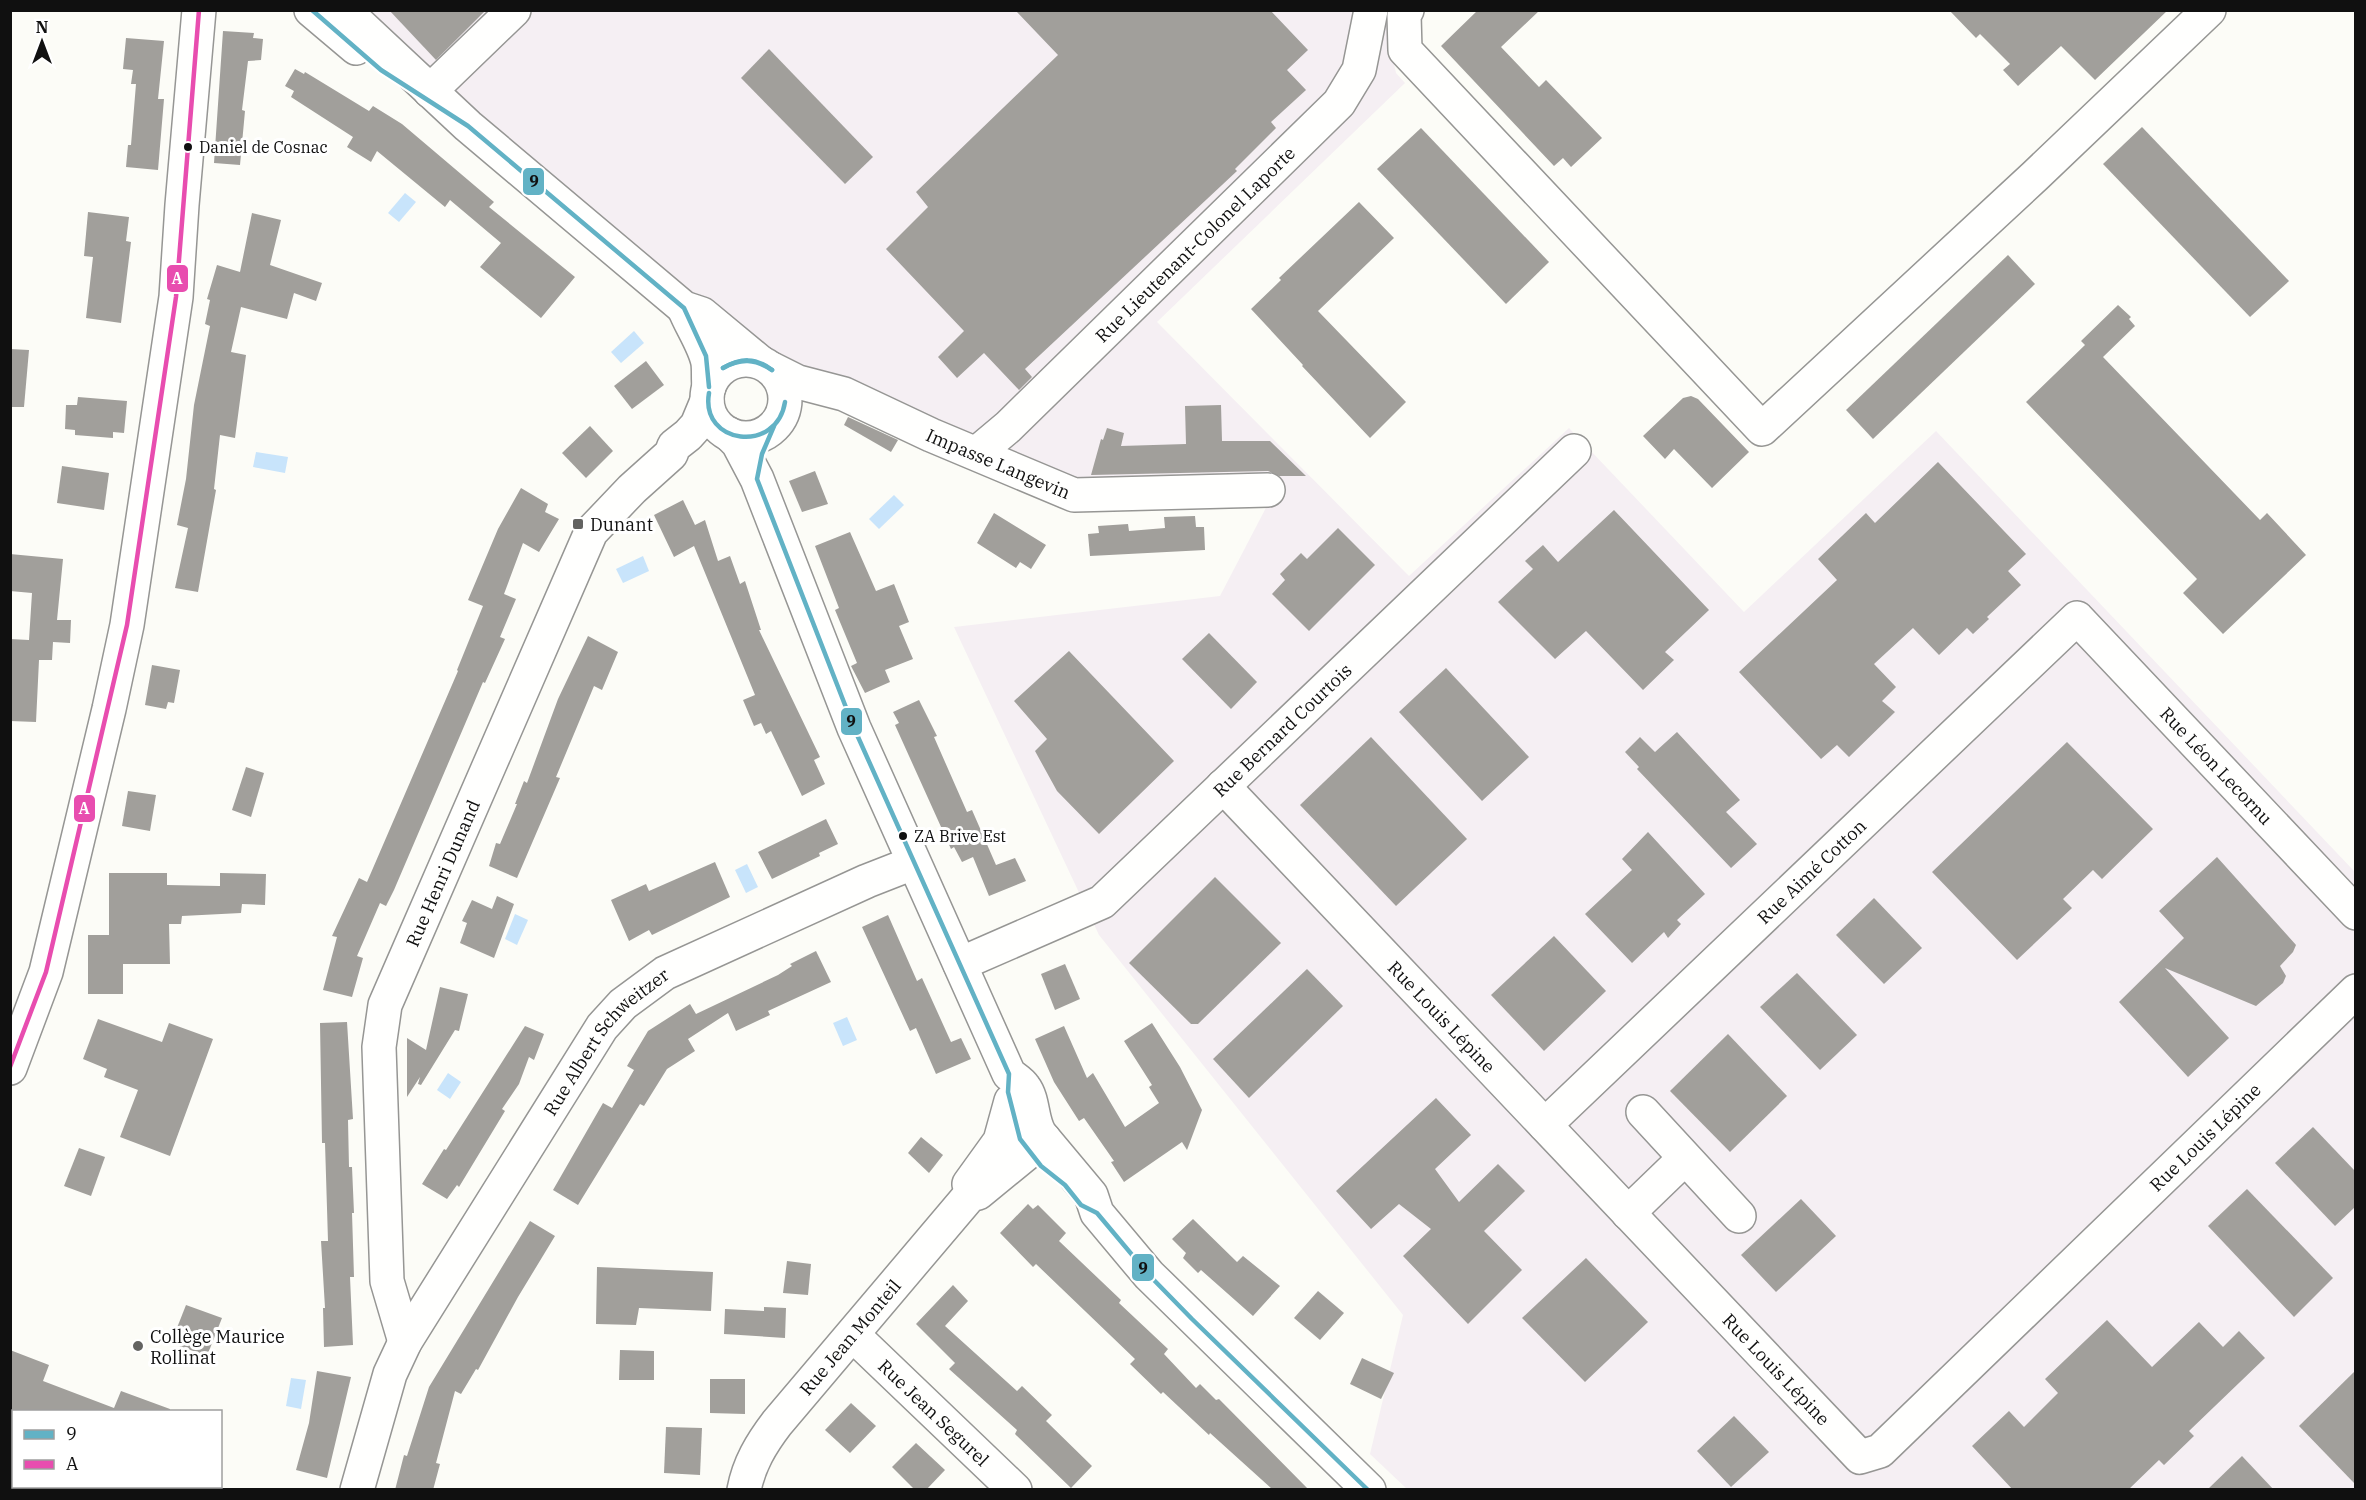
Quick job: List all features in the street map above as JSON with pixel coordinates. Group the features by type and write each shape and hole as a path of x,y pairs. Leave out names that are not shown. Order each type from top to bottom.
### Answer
{"street":[{"path":"10,1068 46,972 127,625 176,297 199,10"},
{"path":"311,10 381,70 468,126"},
{"path":"327,10 364,44 396,59"},
{"path":"344,10 468,126 684,308 702,314 781,379 785,392 778,421 762,454 757,479"},
{"path":"430,91 514,10"},
{"name":"Rue Lieutenant-Colonel Laporte","path":"977,453 1016,419 1338,103 1359,70 1371,10"},
{"path":"1407,10 1404,15 1405,50 1762,429 2035,176 2209,10"},
{"path":"684,308 692,330 703,346 708,362 708,394 711,415 718,426 738,443 757,479 854,728 960,964 1010,1088 1020,1139 1037,1145 1041,1166 1065,1185 1081,1205 1097,1213 1149,1275 1192,1319 1369,1490"},
{"path":"708,394 715,376 724,366 747,360 766,365"},
{"name":"Impasse Langevin","path":"766,365 798,382 844,394 931,435 1074,495 1268,490"},
{"name":"Rue Henri Dunand","path":"405,1342 387,1281 379,1047 385,1005 591,532 632,489 671,454 674,446 688,435 697,424 708,394"},
{"path":"727,432 750,438 763,434 798,405 818,398 844,394"},
{"name":"Rue Henri Dunand","path":"671,454 682,454 727,432"},
{"name":"Rue Bernard Courtois","path":"960,964 1102,902 1574,451"},
{"name":"Rue Léon Lecornu","path":"2077,618 2355,913"},
{"name":"Rue Aimé Cotton","path":"1545,1125 2077,618"},
{"name":"Rue Louis Lépine","path":"1223,786 1860,1457 1880,1451 2355,991"},
{"name":"Rue Albert Schweitzer","path":"357,1490 390,1374 405,1342 597,1035 623,1004 664,973 867,881 913,863"},
{"name":"Rue Jean Monteil","path":"970,1195 969,1184 1000,1141 1010,1088"},
{"path":"1643,1113 1739,1216"},
{"name":"Rue Jean Monteil","path":"744,1490 746,1476 758,1448 970,1195 978,1193 1037,1145"},
{"path":"1628,1213 1684,1159"},
{"name":"Rue Jean Segurel","path":"853,1335 1015,1490"}],"shaded area":[{"path":"308,11 1397,11 1392,55 1396,73 1405,83 1157,322 1409,576 1569,428 1744,612 1936,431 2355,872 2355,1489 1407,1489 1370,1454 1403,1315 1099,935 954,627 1220,596 1270,500 1080,506 775,365"}],"water":[{"path":"405,193 416,202 399,222 388,213"},
{"path":"634,331 644,343 621,363 611,352"},
{"path":"256,452 288,457 285,473 253,467"},
{"path":"894,495 904,505 879,529 869,519"},
{"path":"643,556 649,571 623,583 616,569"},
{"path":"747,864 758,887 746,893 735,870"},
{"path":"515,914 528,920 517,945 505,939"},
{"path":"847,1017 857,1040 843,1046 833,1023"},
{"path":"448,1073 461,1082 450,1099 437,1090"},
{"path":"291,1378 306,1380 301,1409 286,1406"}],"building":[{"path":"389,10 486,10 436,60"},
{"path":"1015,10 1270,10 1308,50 1287,70 1306,90 1271,122 1276,128 1235,169 1237,171 1025,369 1032,377 1019,390 984,353 957,378 938,357 964,331 886,249 928,207 916,192 1058,55"},
{"path":"1478,10 1540,10 1501,47 1539,87 1546,80 1602,138 1571,167 1563,158 1554,166 1441,46"},
{"path":"1949,10 2168,10 2095,80 2061,46 2018,86 2003,70 2010,64 1980,34 1976,38"},
{"path":"223,31 254,33 253,38 263,39 261,60 248,61 242,110 245,111 240,165 214,163"},
{"path":"126,38 164,41 158,99 164,99 158,170 126,167 128,145 131,145 136,84 131,84 133,70 123,69"},
{"path":"769,49 873,157 845,184 741,78"},
{"path":"295,69 304,74 305,72 369,111 373,106 402,124 494,202 489,207 575,277 541,318 480,267 501,243 450,200 445,207 377,151 371,162 347,147 353,137 291,97 294,91 285,86"},
{"path":"2142,127 2289,281 2250,317 2103,164"},
{"path":"1421,128 1549,262 1506,304 1377,169"},
{"path":"1359,202 1394,238 1318,311 1406,402 1370,438 1251,309 1281,280 1279,278"},
{"path":"88,212 129,217 126,241 131,242 121,323 86,318 93,257 84,256"},
{"path":"252,213 281,220 270,265 322,283 316,301 294,293 287,319 241,307 231,352 246,355 235,438 220,435 214,489 216,490 198,592 175,588 188,528 177,525 186,479 194,405 210,326 205,324 210,300 207,299 217,265 240,272"},
{"path":"2008,255 2035,284 1873,439 1846,410"},
{"path":"2118,305 2131,317 2129,319 2135,326 2103,357 2260,520 2267,513 2306,555 2223,634 2183,593 2197,579 2026,402 2085,345 2081,341"},
{"path":"10,349 29,350 24,407 10,407"},
{"path":"646,361 664,385 632,409 614,386"},
{"path":"1691,396 1698,399 1749,452 1712,488 1674,449 1665,459 1643,436 1683,398"},
{"path":"78,397 127,401 124,433 113,432 113,438 75,435 75,430 65,429 66,405 77,405"},
{"path":"1221,405 1222,441 1270,441 1306,476 1279,476 1268,471 1091,475 1101,439 1103,440 1107,428 1124,433 1121,446 1186,444 1185,406"},
{"path":"848,417 898,440 891,452 844,425"},
{"path":"590,426 613,451 586,478 562,453"},
{"path":"1938,462 2026,554 2008,571 2021,585 1987,617 1989,619 1973,634 1967,628 1939,655 1913,628 1874,664 1896,687 1882,701 1895,712 1849,757 1837,745 1821,759 1739,672 1837,580 1818,559 1866,513 1875,523"},
{"path":"62,466 109,473 104,510 57,503"},
{"path":"815,471 828,504 802,512 789,481"},
{"path":"521,488 548,504 545,512 559,519 539,552 523,543 504,594 516,599 500,637 505,639 485,683 483,682 394,890 386,906 380,903 357,956 363,958 352,997 323,990 337,937 332,936 359,878 367,882 458,671 483,606 468,600 498,529"},
{"path":"683,500 695,525 705,520 718,561 730,556 740,584 745,581 761,630 759,630 820,757 814,760 825,784 802,796 771,731 766,734 761,723 754,726 743,700 755,695 694,546 674,557 654,515"},
{"path":"1614,510 1709,610 1665,652 1674,660 1643,690 1586,631 1555,659 1498,602 1533,569 1525,561 1543,545 1558,562"},
{"path":"994,513 1046,545 1031,569 1020,562 1016,568 977,543"},
{"path":"1195,516 1196,527 1204,527 1205,550 1090,556 1088,534 1099,533 1098,526 1128,524 1129,531 1165,528 1164,517"},
{"path":"1338,528 1375,565 1309,631 1272,594 1285,580 1280,574 1301,553 1307,559"},
{"path":"850,532 876,591 894,584 909,622 899,626 913,659 885,670 890,682 865,693 851,666 857,663 835,610 839,608 815,546"},
{"path":"10,554 63,559 57,620 71,620 70,643 53,642 52,660 39,660 36,722 10,721 10,639 29,640 32,593 10,591"},
{"path":"1209,633 1257,682 1231,709 1182,659"},
{"path":"588,636 618,652 602,690 594,686 556,777 560,778 517,878 489,866 496,843 500,844 524,781 527,783 558,699"},
{"path":"1069,651 1174,761 1099,834 1057,791 1035,751 1047,739 1014,701"},
{"path":"152,665 180,670 174,703 168,702 166,709 145,705"},
{"path":"1446,668 1529,757 1482,801 1399,712"},
{"path":"919,700 937,736 934,737 967,812 972,810 996,865 1015,858 1026,881 989,896 973,857 962,862 954,847 951,849 895,725 899,723 893,712"},
{"path":"1677,732 1740,800 1726,812 1757,844 1731,868 1637,769 1639,767 1625,752 1640,737 1655,752"},
{"path":"1371,737 1467,839 1396,906 1300,805"},
{"path":"2067,742 2153,829 2102,879 2093,870 2063,899 2072,908 2017,960 1932,872"},
{"path":"246,767 264,773 251,817 232,810"},
{"path":"128,791 156,795 150,831 122,826"},
{"path":"826,819 838,844 819,853 820,856 772,879 758,852"},
{"path":"1648,832 1705,894 1677,920 1681,924 1668,938 1664,932 1632,963 1585,914 1632,870 1622,859"},
{"path":"2217,857 2296,945 2293,952 2280,966 2286,976 2283,983 2256,1006 2165,968 2229,1038 2188,1077 2119,1002 2184,938 2159,911"},
{"path":"715,862 730,897 652,935 649,930 629,941 611,900 646,884 649,891"},
{"path":"109,873 167,873 167,885 220,886 220,873 266,874 265,905 242,904 241,913 182,916 181,924 169,924 170,964 123,964 123,994 88,994 88,935 109,935"},
{"path":"1215,877 1281,943 1198,1024 1191,1024 1129,963"},
{"path":"497,896 514,904 494,958 460,943 467,923 462,921 472,900 492,909"},
{"path":"1874,898 1922,948 1884,984 1836,935"},
{"path":"888,915 917,981 922,978 951,1042 961,1038 971,1059 936,1074 916,1028 910,1031 862,927"},
{"path":"1554,936 1606,991 1544,1051 1491,995"},
{"path":"816,951 831,982 768,1011 770,1015 736,1031 728,1013 688,1039 695,1051 667,1069 644,1106 640,1104 578,1205 553,1190 603,1103 612,1108 634,1070 627,1066 648,1031 690,1004 696,1014 778,975 792,966 790,964"},
{"path":"1065,964 1080,999 1055,1010 1041,974"},
{"path":"1307,969 1343,1006 1249,1098 1213,1059"},
{"path":"1797,973 1857,1035 1820,1070 1760,1007"},
{"path":"440,987 468,994 459,1031 455,1030 421,1085 418,1084 420,1077 407,1097 407,1038 426,1050"},
{"path":"98,1019 162,1042 169,1023 213,1039 170,1156 120,1137 138,1090 104,1077 107,1069 83,1059"},
{"path":"347,1022 353,1119 348,1120 349,1167 352,1167 354,1213 352,1213 354,1277 350,1277 353,1345 324,1347 323,1308 325,1308 321,1241 328,1241 325,1143 322,1143 320,1023"},
{"path":"1152,1023 1180,1067 1202,1110 1187,1150 1182,1142 1124,1182 1111,1162 1114,1161 1084,1118 1079,1121 1054,1082 1035,1039 1064,1026 1087,1078 1093,1073 1125,1127 1159,1103 1149,1087 1152,1085 1124,1041"},
{"path":"525,1026 544,1034 534,1060 529,1057 519,1084 502,1109 505,1111 459,1187 457,1185 447,1199 422,1184"},
{"path":"1728,1034 1787,1096 1730,1152 1670,1091"},
{"path":"1436,1098 1471,1135 1435,1169 1459,1202 1498,1164 1525,1191 1484,1231 1522,1270 1468,1324 1403,1256 1431,1229 1399,1204 1371,1229 1336,1191"},
{"path":"2313,1127 2355,1171 2355,1207 2335,1226 2275,1163"},
{"path":"921,1137 943,1155 929,1173 908,1153"},
{"path":"79,1148 105,1157 91,1196 64,1186"},
{"path":"2247,1189 2333,1278 2294,1317 2208,1226"},
{"path":"1801,1199 1836,1236 1776,1292 1741,1255"},
{"path":"1028,1204 1033,1209 1038,1205 1066,1233 1059,1241 1121,1300 1119,1303 1168,1349 1164,1354 1196,1388 1200,1384 1216,1400 1219,1399 1309,1490 1273,1490 1163,1392 1161,1394 1130,1364 1135,1359 1036,1264 1033,1267 1000,1233"},
{"path":"1193,1219 1237,1262 1243,1256 1280,1286 1253,1316 1201,1270 1198,1273 1183,1258 1186,1253 1172,1239"},
{"path":"530,1221 555,1236 478,1370 476,1369 461,1394 455,1391 436,1463 440,1464 433,1490 395,1490 404,1455 407,1456 429,1387"},
{"path":"1586,1258 1648,1322 1585,1382 1522,1318"},
{"path":"787,1261 811,1264 808,1295 783,1293"},
{"path":"597,1267 713,1272 711,1311 639,1308 636,1325 596,1324"},
{"path":"953,1285 968,1301 945,1326 1017,1391 1022,1386 1052,1415 1046,1421 1092,1466 1071,1488 1015,1434 1017,1430 949,1369 955,1363 916,1324"},
{"path":"1318,1291 1344,1313 1320,1340 1294,1318"},
{"path":"186,1305 222,1318 207,1356 171,1343"},
{"path":"764,1307 786,1308 785,1338 724,1334 725,1309 764,1311"},
{"path":"2107,1320 2152,1367 2199,1322 2223,1347 2239,1331 2265,1358 2189,1431 2194,1436 2164,1465 2159,1460 2128,1490 2013,1490 1972,1446 2009,1411 2024,1427 2058,1393 2045,1379"},
{"path":"10,1350 49,1365 43,1381 114,1408 121,1391 170,1409 12,1410 10,1412"},
{"path":"620,1350 654,1351 654,1380 619,1380"},
{"path":"1362,1358 1394,1373 1381,1399 1350,1384"},
{"path":"317,1371 351,1377 327,1478 296,1470 309,1423"},
{"path":"2355,1371 2355,1484 2299,1426"},
{"path":"710,1379 745,1379 745,1414 710,1413"},
{"path":"851,1403 876,1426 850,1453 825,1430"},
{"path":"1734,1416 1769,1452 1731,1487 1697,1451"},
{"path":"666,1427 702,1428 700,1475 664,1473"},
{"path":"916,1443 945,1470 926,1490 915,1490 892,1467"},
{"path":"2242,1456 2274,1490 2207,1490"}],"transit line":[{"name":"A","path":"10,1067 46,972 127,625 176,297 199,10"},
{"name":"9","path":"312,10 381,70 468,126 684,308 706,356 709,387"},
{"name":"9","path":"723,368 748,360 760,363 772,370"},
{"name":"9","path":"723,368 748,361 772,370"},
{"name":"9","path":"709,393 709,410 716,424 727,432 741,436 755,436 768,430 779,419 785,402"},
{"name":"9","path":"774,426 762,454 757,479 854,728 1009,1074 1008,1092 1020,1139 1041,1166 1065,1185 1081,1205 1097,1213 1149,1275 1192,1319 1368,1490"}],"place":[{"name":"Daniel de Cosnac","path":"188,147"},
{"name":"Dunant","path":"578,524"},
{"name":"ZA Brive Est","path":"903,836"},
{"name":"Collège Maurice Rollinat","path":"138,1346"}]}
